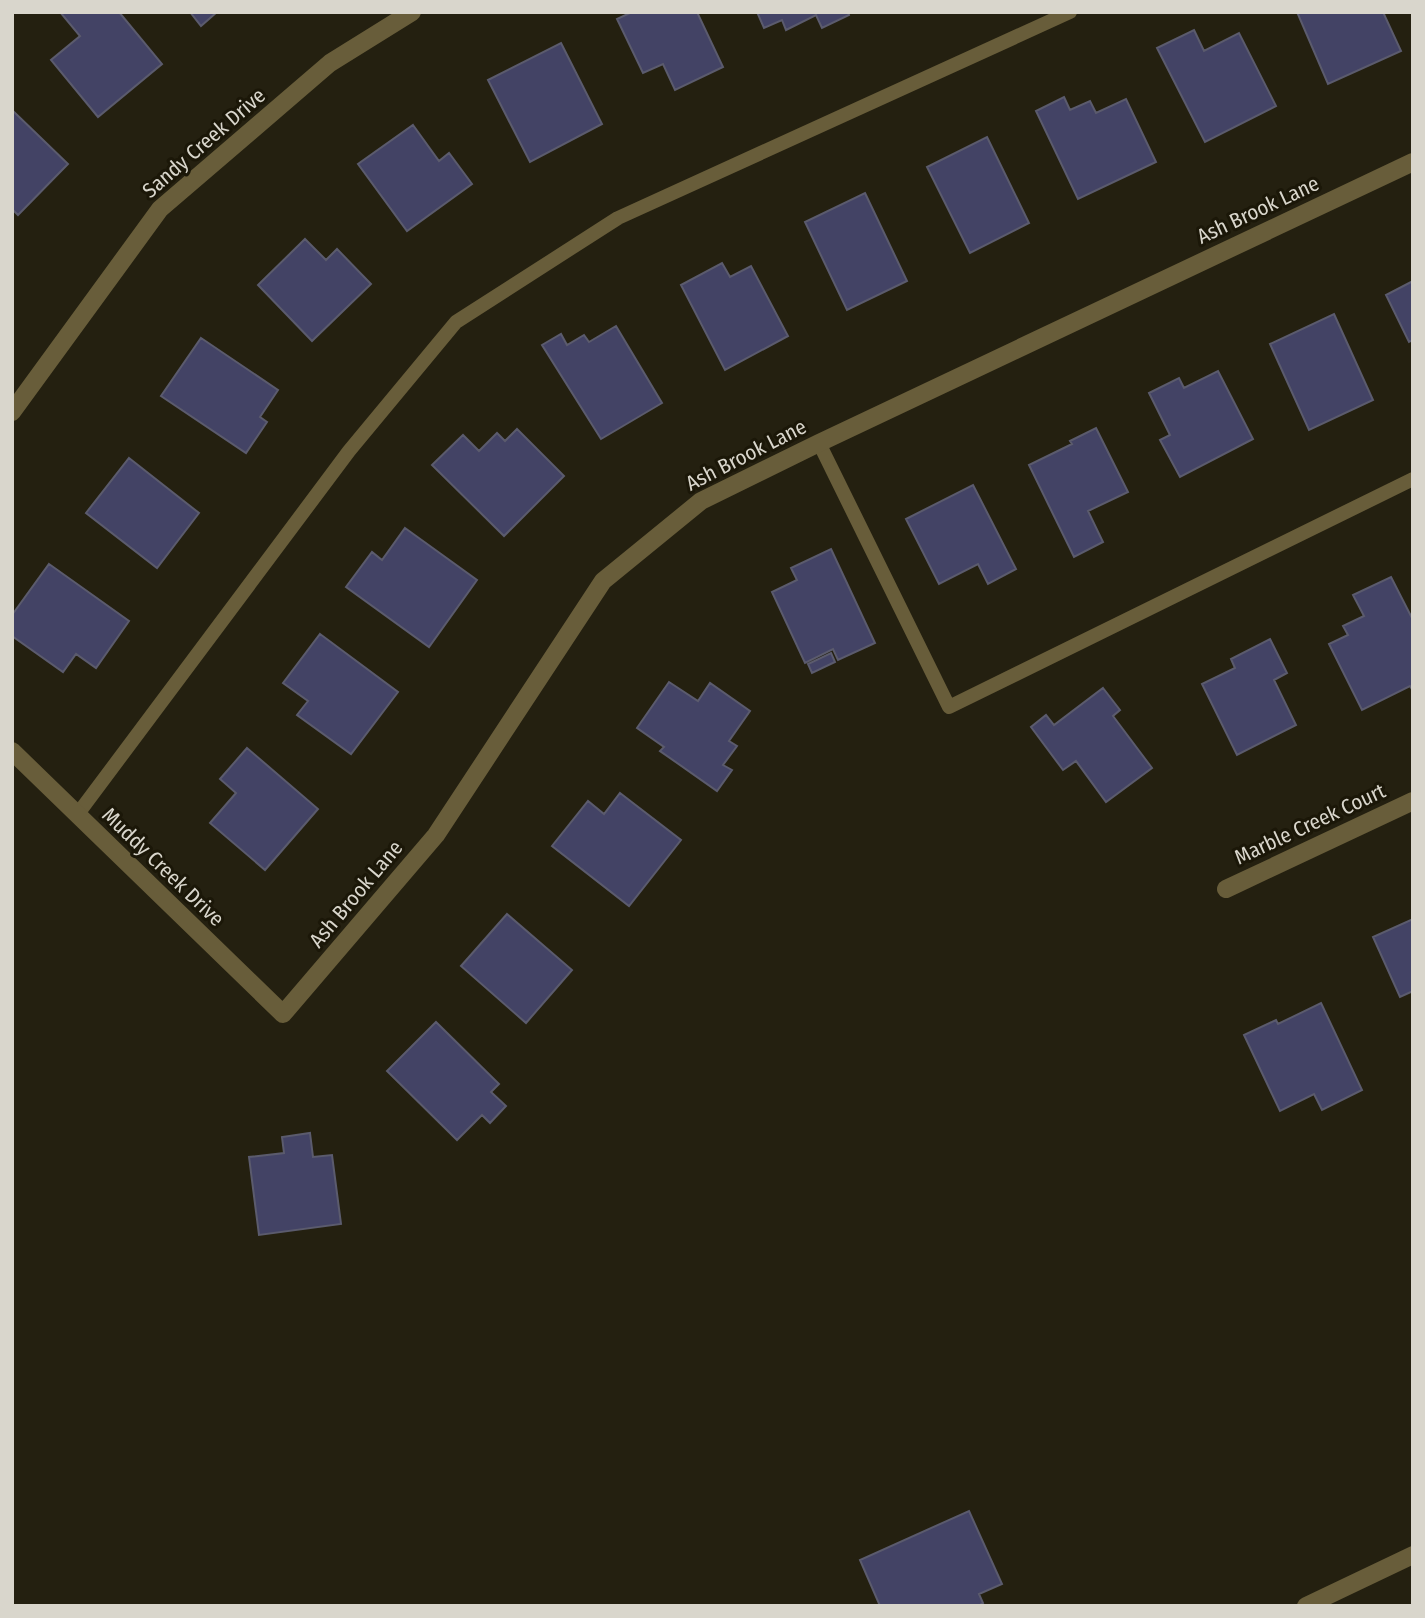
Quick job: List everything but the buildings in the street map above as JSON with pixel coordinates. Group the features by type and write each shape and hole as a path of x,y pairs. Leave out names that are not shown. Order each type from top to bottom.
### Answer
{"street":[{"name":"Sandy Creek Drive","path":"12,412 160,209 330,63 412,12"},
{"name":"Ash Brook Lane","path":"283,1014 436,835 603,581 701,501 1413,162"},
{"name":"Muddy Creek Drive","path":"12,751 283,1014"},
{"name":"Marble Creek Court","path":"1226,889 1413,801"},
{"path":"1306,1606 1413,1555"}],"lane":[{"path":"77,815 349,451 456,322 618,218 1070,12"},
{"path":"819,443 949,707 1413,479"}]}
